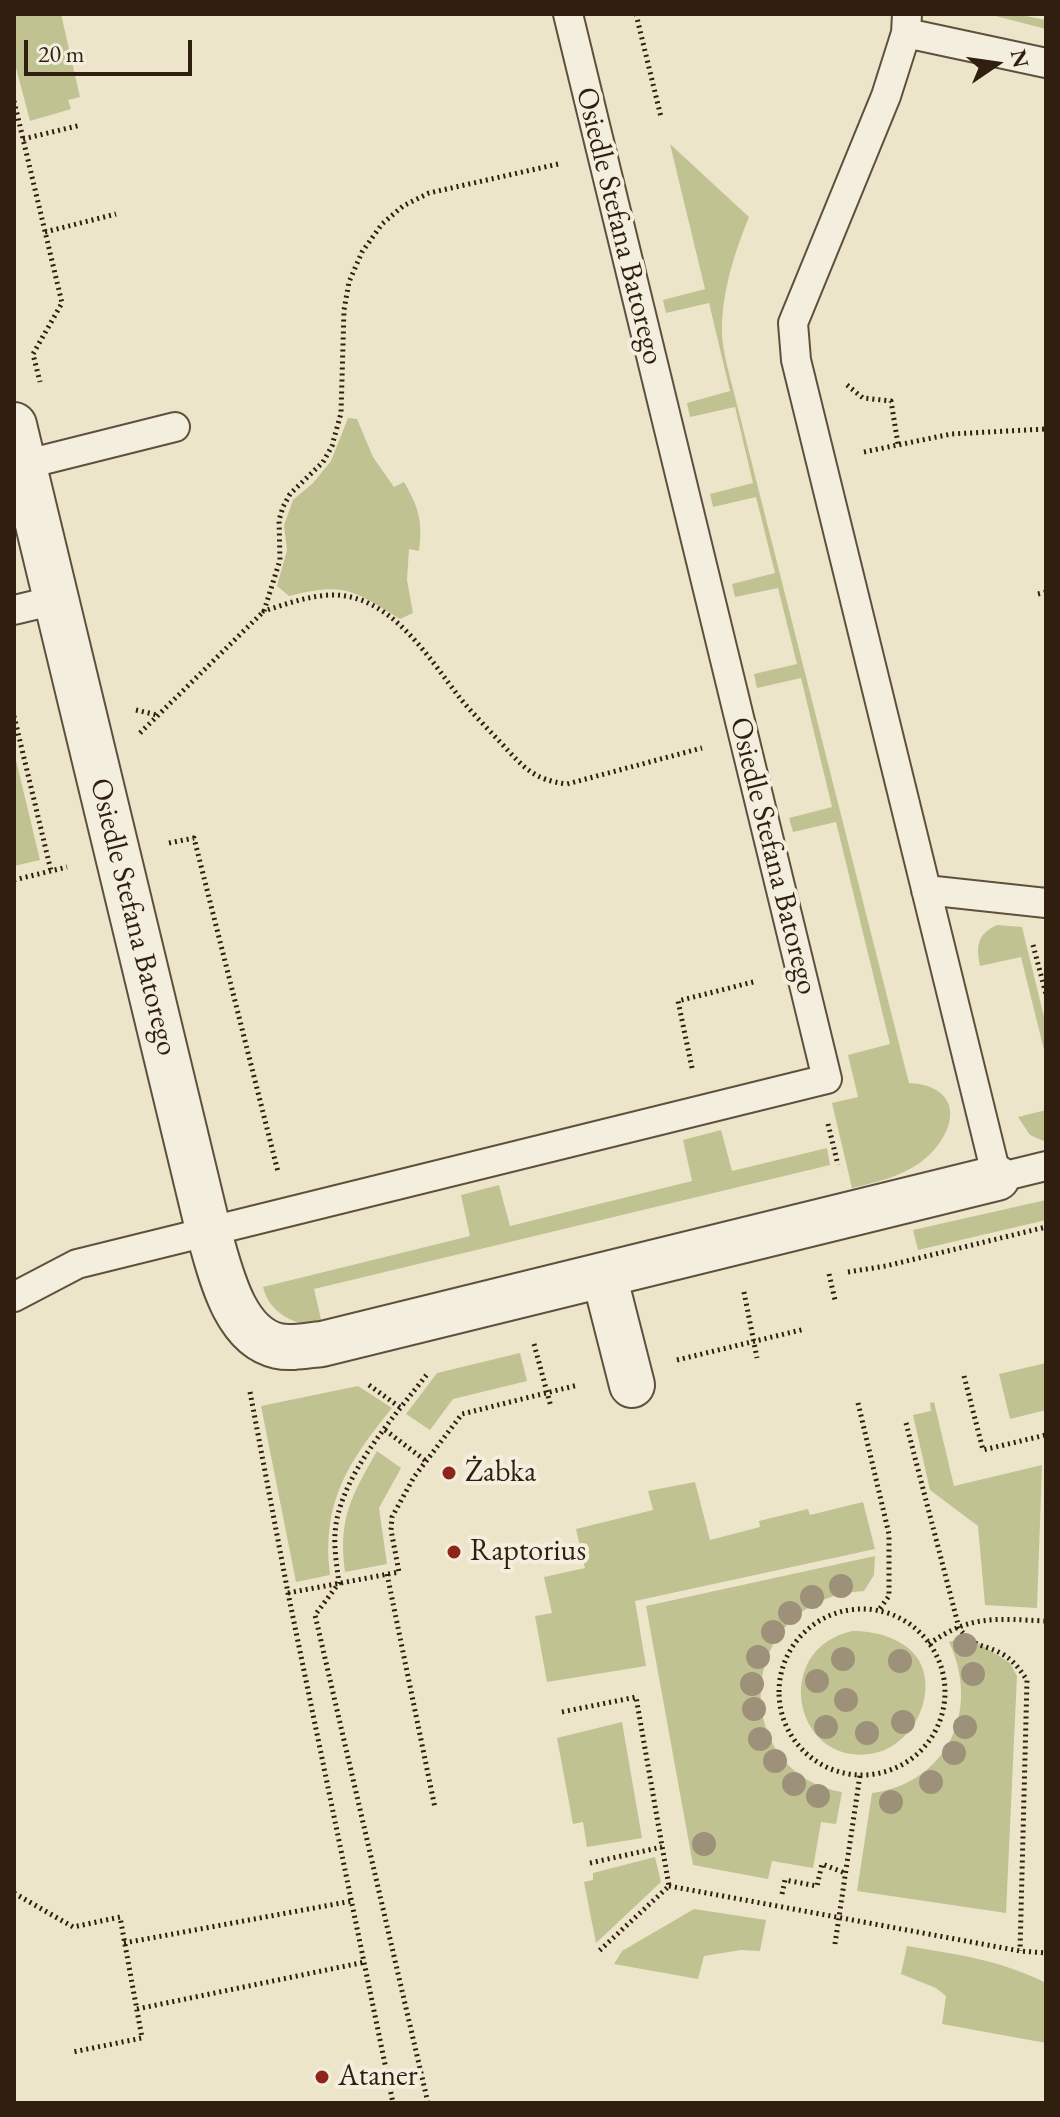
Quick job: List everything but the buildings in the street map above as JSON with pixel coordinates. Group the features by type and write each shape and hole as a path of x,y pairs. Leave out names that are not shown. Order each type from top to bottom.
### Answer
{"street":[{"name":"Osiedle Stefana Batorego","path":"19,445 209,1233"},
{"path":"209,1233 224,1286 234,1308 254,1334 278,1346 322,1344 997,1178"},
{"path":"604,1275 631,1379"}],"lane":[{"name":"Osiedle Stefana Batorego","path":"14,1297 77,1264 827,1079 568,14"},
{"path":"1046,63 906,24 886,96 793,323 796,360 997,1178 1046,1166"},
{"path":"19,445 175,427"},
{"path":"14,610 56,600"},
{"path":"926,890 1046,903"}],"path":[{"path":"636,14 661,117"},
{"path":"23,139 81,125"},
{"path":"561,151 558,164 562,179"},
{"path":"138,735 264,611 280,560 279,520 283,507 299,483 323,462 332,446 341,413 344,310 349,282 362,252 382,224 403,206 429,193 558,164"},
{"path":"45,232 116,214"},
{"path":"842,380 863,398 891,401 898,444"},
{"path":"821,463 951,434 1046,429"},
{"path":"1038,594 1046,592"},
{"path":"264,611 331,595 352,597 378,610 409,632 463,701 527,771 548,782 567,784 703,747 711,757"},
{"path":"14,716 51,871"},
{"path":"693,1070 678,1001 763,980"},
{"path":"829,1274 835,1300"},
{"path":"744,1291 757,1358"},
{"path":"288,1593 399,1572 391,1530 392,1517 426,1461 462,1414 546,1392 631,1379 805,1329"},
{"path":"534,1343 551,1407"},
{"path":"964,1376 983,1450 1046,1435"},
{"path":"248,1378 288,1593 393,2103"},
{"path":"858,1403 889,1534 889,1596 878,1611"},
{"path":"906,1423 959,1628 971,1642 1003,1654 1015,1663 1027,1680 1020,1951"},
{"path":"385,1430 426,1461"},
{"path":"387,1574 435,1808"},
{"path":"339,1583 315,1615 428,2103"},
{"path":"849,1610 878,1611 904,1621 929,1644 939,1664 944,1705 934,1732 906,1763 880,1773 860,1775 838,1772 803,1751 793,1740 782,1715 781,1672 792,1647 812,1626 836,1613 849,1610"},
{"path":"929,1644 943,1634 987,1618 1046,1621"},
{"path":"562,1712 636,1697 669,1886"},
{"path":"835,1944 860,1775"},
{"path":"590,1863 662,1847"},
{"path":"782,1894 785,1880 817,1886 822,1864 845,1873"},
{"path":"669,1886 1020,1951 1046,1953"},
{"path":"598,1952 669,1886"},
{"path":"14,1893 73,1927 120,1917 142,2038 73,2052"},
{"path":"124,1943 352,1901"},
{"path":"137,2009 365,1962"}],"green space":[{"path":"14,14 61,14 80,97 68,100 71,109 30,121 14,60"},
{"path":"988,14 1015,14 1046,20 1046,29"},
{"path":"670,144 749,217 726,289 722,335 726,360 909,1083 927,1086 940,1093 948,1102 950,1113 943,1138 921,1162 897,1175 852,1188 832,1103 858,1097 848,1055 890,1044 836,822 793,832 789,818 832,807 801,678 757,688 754,674 797,664 778,588 735,597 732,584 775,573 756,497 713,507 710,494 753,483 735,407 690,417 687,403 730,391 709,303 666,313 663,300 705,289"},
{"path":"348,418 357,419 373,457 394,487 404,482 419,515 419,551 409,549 407,580 413,613 400,619 348,591 323,590 289,596 277,586 287,550 284,525 293,500 313,483 331,461"},
{"path":"14,752 40,860 14,866"},
{"path":"997,925 1022,927 1046,1025 1046,1058 1021,957 980,966 980,941 985,932"},
{"path":"1046,1110 1046,1142 1030,1135 1018,1117"},
{"path":"721,1130 732,1171 827,1148 830,1165 314,1289 323,1328 286,1317 266,1297 263,1287 470,1236 461,1195 499,1185 510,1226 692,1181 683,1140"},
{"path":"1046,1200 1046,1220 918,1250 913,1230"},
{"path":"520,1353 527,1381 453,1399 430,1430 406,1414 437,1373"},
{"path":"1046,1363 1046,1410 1010,1419 999,1374"},
{"path":"358,1386 392,1408 362,1447 341,1485 330,1526 330,1575 296,1582 261,1406"},
{"path":"934,1402 954,1486 1042,1465 1037,1608 985,1605 978,1526 930,1490 913,1415 931,1411 930,1403"},
{"path":"377,1451 401,1468 379,1508 387,1564 345,1572 345,1522 354,1495"},
{"path":"695,1482 710,1540 760,1527 759,1521 808,1509 810,1515 863,1502 875,1549 635,1601 646,1666 547,1682 535,1616 552,1613 544,1577 585,1568 576,1529 653,1510 648,1491"},
{"path":"875,1556 874,1575 864,1591 821,1601 789,1623 769,1653 761,1687 764,1722 779,1754 805,1778 842,1792 836,1824 821,1822 813,1868 772,1861 768,1879 693,1865 646,1606"},
{"path":"852,1631 880,1634 897,1641 912,1652 924,1672 924,1702 919,1716 901,1740 875,1753 848,1753 826,1744 811,1727 802,1706 802,1682 809,1660 826,1642"},
{"path":"967,1636 1010,1663 1017,1676 1006,1913 857,1891 872,1793 921,1775 951,1739 959,1717 961,1692 958,1667 949,1642"},
{"path":"622,1722 642,1838 587,1847 583,1822 573,1824 557,1738"},
{"path":"655,1857 661,1882 596,1943 584,1882 593,1880 593,1873"},
{"path":"694,1909 766,1920 760,1951 741,1950 704,1956 698,1979 614,1964 622,1951"},
{"path":"907,1946 994,1963 1044,1982 1046,2043 942,2024 946,1996 936,1988 901,1974"}],"place":[{"name":"Żabka","path":"449,1473"},
{"name":"Raptorius","path":"454,1552"},
{"name":"Ataner","path":"322,2077"}]}
